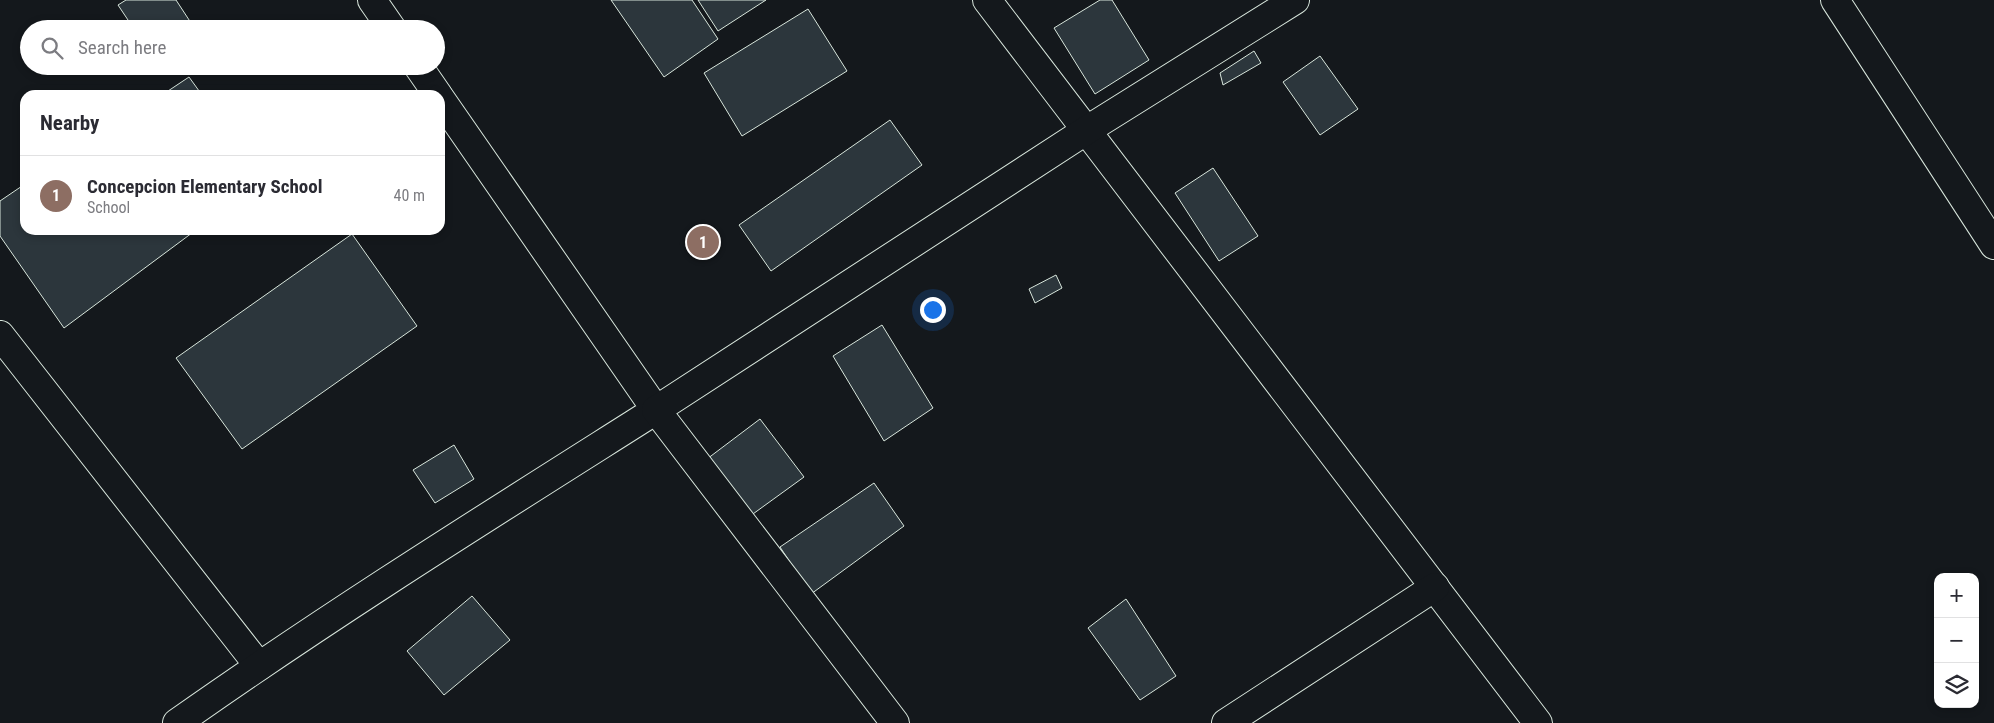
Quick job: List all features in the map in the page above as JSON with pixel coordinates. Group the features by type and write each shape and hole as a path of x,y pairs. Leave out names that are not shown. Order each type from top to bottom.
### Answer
{"street":[{"path":"372,0 386,20"},
{"path":"987,0 1538,723"},
{"path":"177,723 389,579 656,410 1087,130 1295,0"},
{"path":"1835,0 1994,245"},
{"path":"424,75 435,90"},
{"path":"445,105 656,410 895,723"},
{"path":"0,335 259,666"},
{"path":"1226,723 1435,587"}],"building":[{"path":"126,0 176,0 189,20 128,20 118,5"},
{"path":"611,0 692,0 718,39 664,77"},
{"path":"698,0 766,0 718,31"},
{"path":"1100,0 1112,0 1149,60 1095,94 1054,28"},
{"path":"808,9 847,71 742,136 704,73"},
{"path":"1254,51 1261,63 1223,85 1220,73"},
{"path":"1320,56 1358,109 1320,135 1283,82"},
{"path":"189,77 198,90 170,90"},
{"path":"890,120 922,165 771,271 739,225"},
{"path":"1213,168 1258,236 1219,261 1175,193"},
{"path":"20,187 20,235 189,235 64,328 0,236 0,201"},
{"path":"351,235 353,235 417,326 242,449 176,358"},
{"path":"1056,275 1062,288 1035,303 1029,289"},
{"path":"882,325 933,408 884,441 833,356"},
{"path":"760,419 804,477 746,519 703,462"},
{"path":"454,445 474,479 435,503 413,470"},
{"path":"874,483 904,526 811,594 780,547"},
{"path":"472,596 510,640 444,695 407,651"},
{"path":"1126,599 1176,676 1140,700 1088,628"}],"place":[{"name":"Concepcion Elementary School","path":"703,242"}]}
